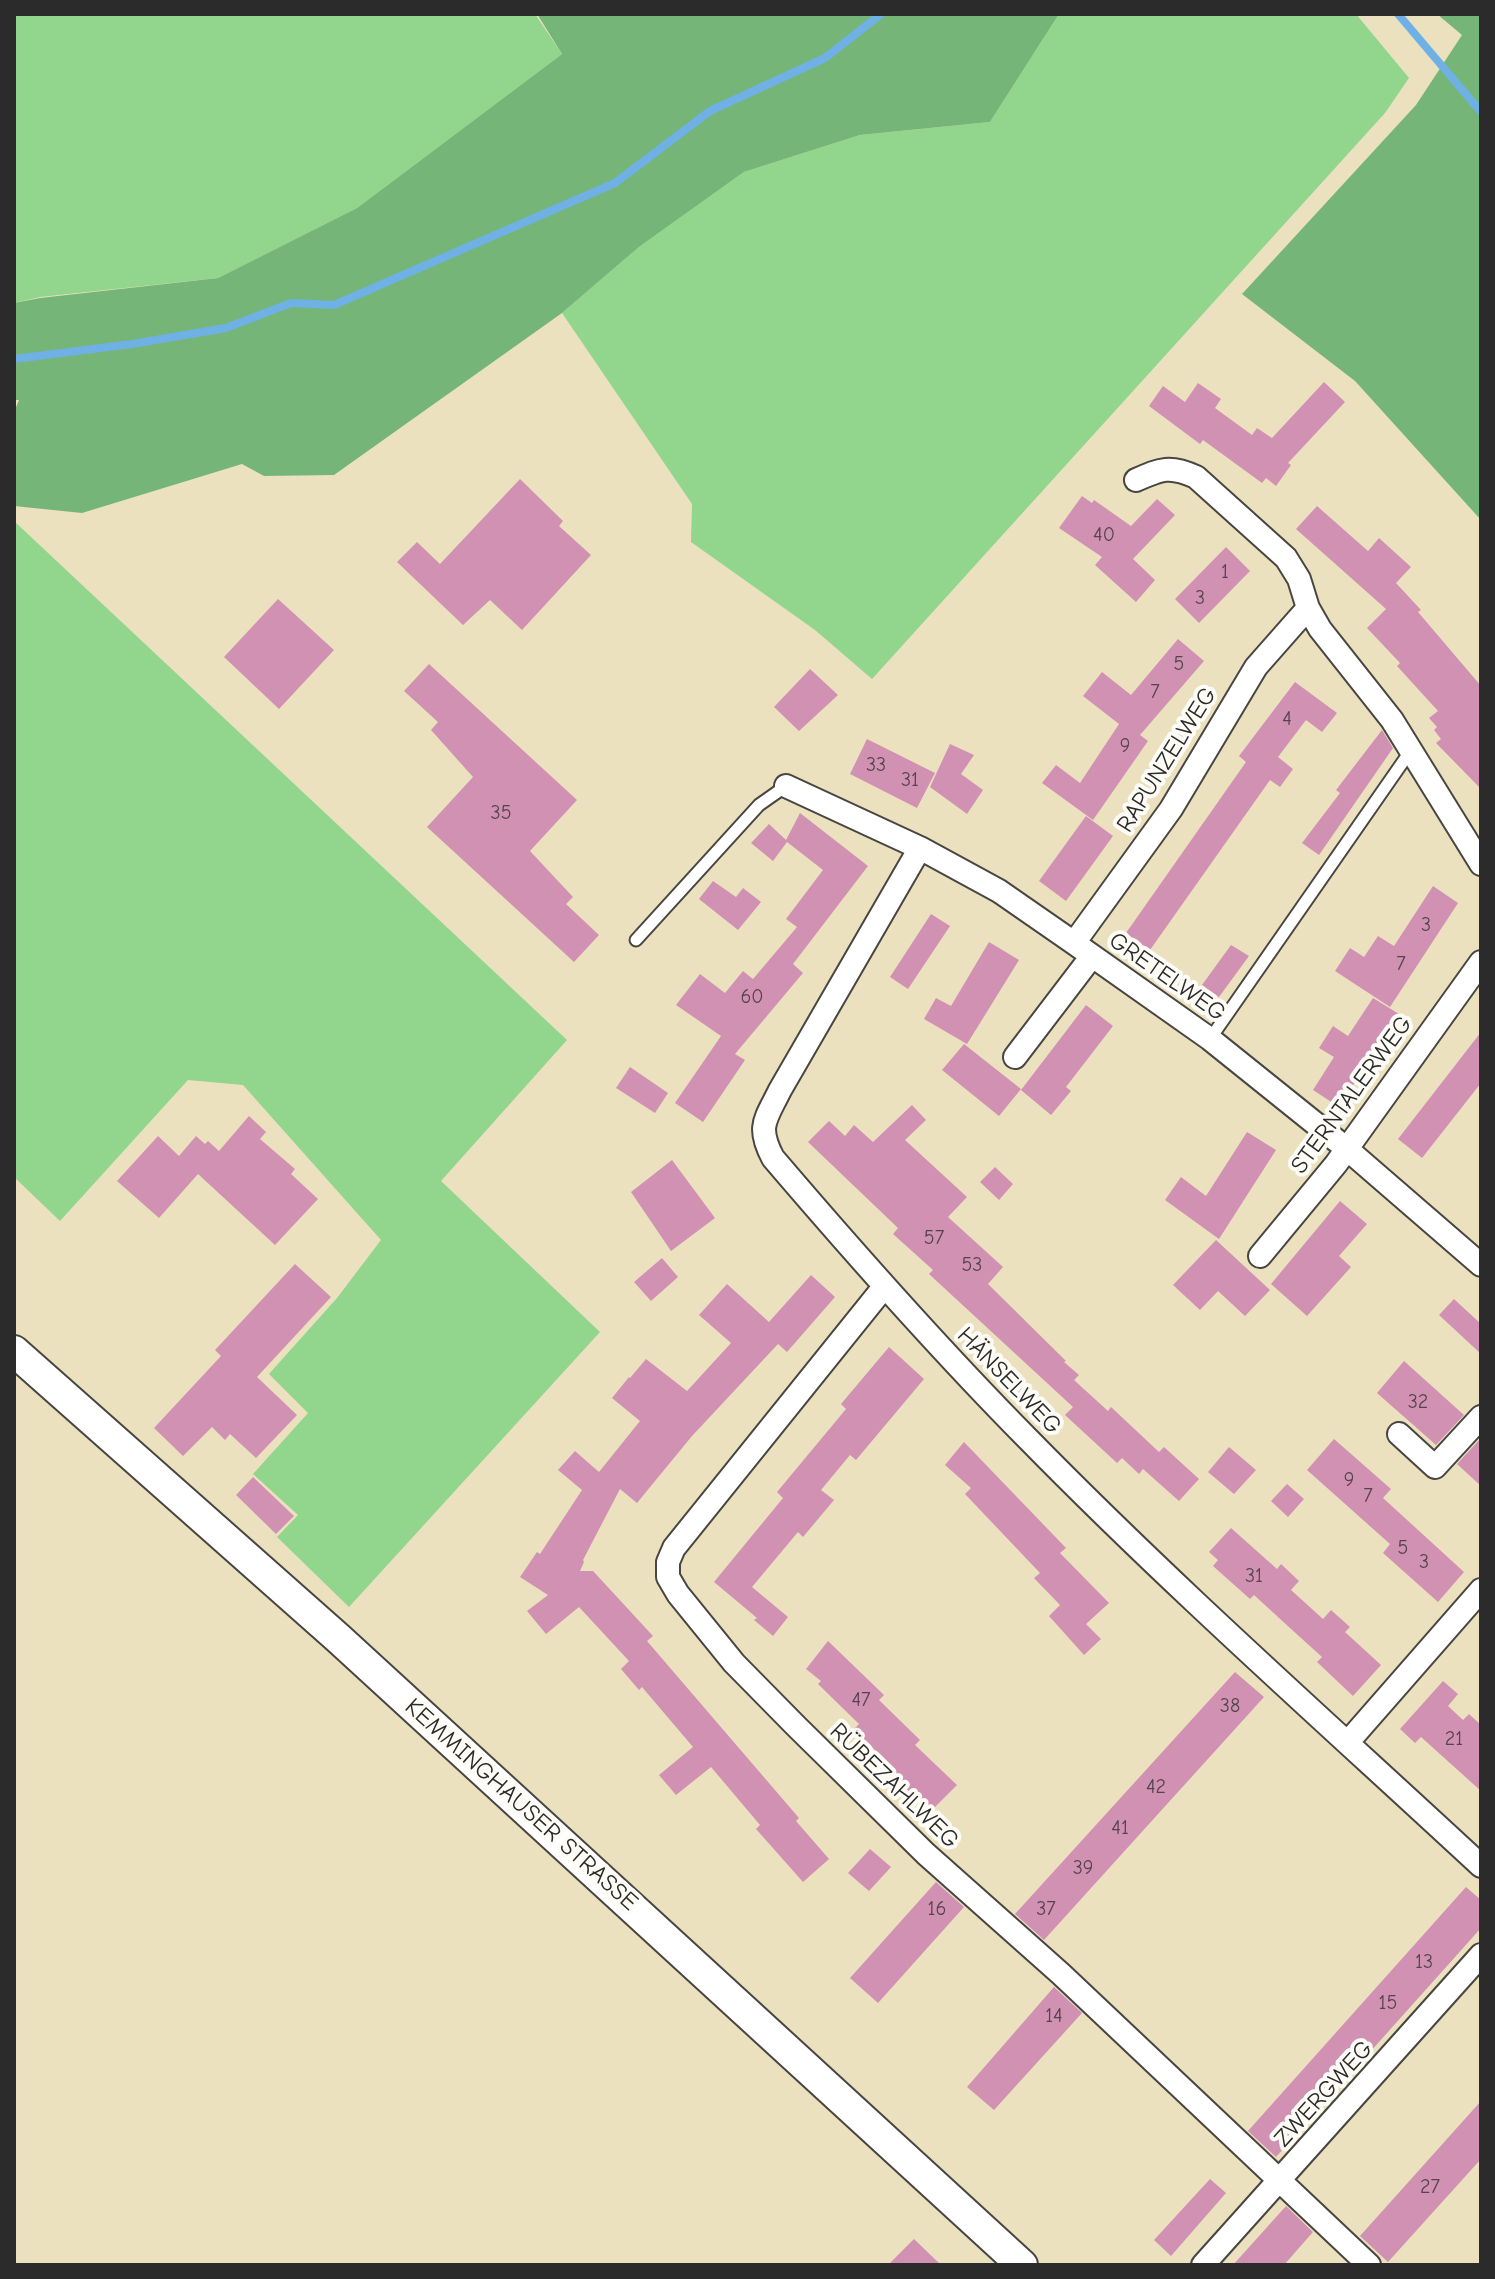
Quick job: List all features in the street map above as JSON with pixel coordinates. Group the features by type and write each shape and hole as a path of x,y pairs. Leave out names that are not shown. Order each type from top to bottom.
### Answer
{"main road":[{"name":"KEMMINGHAUSER STRASSE","path":"14,1351 338,1638 1022,2265"}],"street":[{"path":"1136,480 1160,470 1178,469 1196,477 1286,558 1299,579 1308,608 1320,629 1414,752 1481,864"},
{"name":"RAPUNZELWEG","path":"1074,943 1171,809 1256,667 1308,608"},
{"name":"GRETELWEG","path":"786,786 920,848 999,891 1210,1039 1347,1149 1481,1265"},
{"name":"HÄNSELWEG","path":"920,848 780,1090 763,1126 763,1140 773,1158 884,1287 1062,1472 1173,1582 1481,1866"},
{"path":"1015,1057 1092,956"},
{"name":"STERNTALERWEG","path":"1260,1256 1347,1149 1481,962"},
{"name":"RÜBEZAHLWEG","path":"884,1287 674,1548 668,1562 668,1577 678,1594 734,1663 860,1791 1061,1974 1369,2265"},
{"path":"1399,1434 1435,1467 1481,1417"},
{"path":"1348,1742 1481,1590"},
{"name":"ZWERGWEG","path":"1203,2265 1481,1955"}],"lane":[{"path":"1210,1039 1407,756 1414,752"},
{"path":"636,940 759,805 786,786"}],"green space":[{"path":"14,14 535,14 562,54 357,208 218,278 40,297 14,303"},
{"path":"537,14 1059,14 990,122 860,135 744,172 639,247 562,313 334,475 264,476 242,464 82,513 14,506 14,412 19,400 14,400 14,303 218,278 357,208 562,54"},
{"path":"1059,14 1356,14 1409,78 1385,113 872,679 815,630 691,542 692,504 562,313 639,247 744,172 860,135 990,122"},
{"path":"1437,14 1481,14 1481,520 1355,381 1242,294 1416,105 1462,35"},
{"path":"14,521 567,1040 441,1181 600,1332 349,1607 277,1537 298,1515 253,1474 308,1413 269,1374 337,1298 381,1240 243,1085 188,1080 60,1221 14,1177"}],"building":[{"path":"1324,382 1345,402 1288,463 1291,465 1276,486 1266,478 1262,483 1203,440 1200,444 1149,406 1163,386 1185,402 1198,383 1221,399 1215,408 1252,435 1257,428 1272,438"},
{"path":"520,479 563,521 559,526 591,555 522,630 490,600 463,625 397,562 417,542 440,564"},
{"path":"1082,496 1092,503 1094,500 1131,526 1157,499 1175,515 1133,559 1155,580 1136,602 1095,565 1102,557 1059,528"},
{"path":"1317,506 1368,551 1379,538 1411,567 1396,583 1481,686 1481,789 1436,743 1441,739 1434,730 1437,727 1429,718 1438,711 1367,628 1386,609 1296,529"},
{"path":"1226,547 1250,571 1199,623 1175,599"},
{"path":"278,599 334,650 279,709 224,657"},
{"path":"1178,639 1204,661 1140,735 1148,741 1093,820 1042,783 1056,765 1080,783 1119,724 1083,696 1102,672 1131,695"},
{"path":"429,664 577,800 530,851 573,897 566,904 599,935 574,962 427,827 473,777 431,730 438,722 404,691"},
{"path":"810,669 838,695 799,731 774,707"},
{"path":"1295,682 1337,713 1322,732 1306,720 1278,757 1293,769 1280,787 1270,780 1150,950 1126,933 1246,762 1239,756"},
{"path":"1382,730 1393,748 1319,855 1302,843 1340,793 1336,790"},
{"path":"867,739 935,773 917,808 850,774"},
{"path":"950,744 974,755 961,774 983,790 967,814 930,787"},
{"path":"800,813 868,866 793,964 803,973 735,1054 745,1060 703,1122 675,1103 721,1036 676,1005 700,974 725,993 743,971 753,979 797,927 786,919 823,870 787,842 773,861 751,843 769,824 786,840"},
{"path":"1086,816 1113,836 1066,901 1039,881"},
{"path":"713,881 736,897 743,888 761,902 738,930 699,899"},
{"path":"1433,886 1458,903 1390,1007 1335,971 1350,948 1364,957 1378,936 1394,946"},
{"path":"931,914 950,926 908,989 890,977"},
{"path":"989,942 1019,960 967,1044 924,1019 936,998 951,1006"},
{"path":"1231,945 1249,956 1219,997 1202,985"},
{"path":"1373,998 1399,1014 1339,1107 1313,1090 1334,1057 1319,1048 1333,1026 1348,1036"},
{"path":"1086,1005 1113,1026 1066,1087 1071,1091 1051,1115 1021,1090"},
{"path":"1481,1032 1481,1083 1422,1158 1398,1139"},
{"path":"964,1044 1021,1089 999,1116 942,1070"},
{"path":"630,1067 668,1093 655,1113 616,1088"},
{"path":"912,1105 926,1120 905,1140 967,1197 948,1217 1003,1267 988,1284 1079,1375 1074,1380 1108,1411 1111,1407 1159,1452 1164,1447 1199,1479 1179,1501 1143,1469 1139,1474 1122,1458 1117,1463 1065,1415 1073,1407 929,1274 933,1270 893,1234 898,1228 808,1142 829,1121 845,1136 854,1125 873,1142"},
{"path":"249,1116 266,1132 260,1139 295,1169 291,1174 318,1199 275,1245 198,1174 159,1218 117,1181 158,1136 179,1156 196,1136 219,1151"},
{"path":"1247,1132 1276,1150 1219,1239 1165,1200 1181,1177 1206,1196"},
{"path":"672,1160 715,1218 671,1251 631,1192"},
{"path":"995,1167 1013,1184 999,1200 980,1182"},
{"path":"1340,1201 1367,1224 1339,1256 1351,1267 1307,1316 1271,1284"},
{"path":"1216,1240 1270,1290 1245,1316 1218,1291 1200,1310 1173,1285"},
{"path":"662,1258 678,1277 651,1301 634,1282"},
{"path":"295,1264 331,1297 257,1377 297,1415 256,1458 230,1434 225,1440 212,1427 183,1456 154,1428 221,1356 215,1350"},
{"path":"811,1275 835,1297 787,1352 778,1344 692,1436 637,1503 620,1489 580,1571 593,1571 653,1636 647,1641 799,1818 796,1821 829,1859 803,1882 756,1829 760,1825 711,1767 676,1795 659,1775 693,1747 642,1687 639,1690 621,1669 629,1661 579,1607 546,1634 527,1611 548,1595 520,1577 537,1552 540,1554 582,1490 558,1470 575,1451 599,1472 640,1421 612,1398 646,1359 687,1391 731,1343 699,1315 727,1284 769,1322"},
{"path":"1454,1299 1481,1324 1481,1354 1439,1315"},
{"path":"889,1347 924,1379 856,1460 850,1455 821,1490 834,1500 803,1537 798,1532 752,1587 788,1617 773,1636 754,1620 757,1618 714,1582 783,1498 777,1492 846,1409 841,1404"},
{"path":"1404,1361 1464,1415 1436,1445 1377,1393"},
{"path":"1481,1438 1481,1486 1457,1464"},
{"path":"1334,1439 1391,1489 1383,1498 1464,1572 1438,1602 1383,1553 1390,1544 1307,1470"},
{"path":"964,1442 1066,1548 1060,1553 1109,1603 1086,1624 1101,1639 1084,1655 1049,1616 1060,1605 1034,1578 1040,1573 965,1494 971,1488 945,1465"},
{"path":"1229,1447 1256,1470 1234,1494 1208,1472"},
{"path":"253,1477 294,1516 276,1534 236,1495"},
{"path":"1287,1484 1304,1499 1288,1517 1271,1501"},
{"path":"1231,1528 1277,1569 1281,1564 1299,1581 1291,1590 1323,1619 1331,1610 1350,1627 1345,1632 1381,1665 1353,1696 1317,1662 1322,1657 1254,1595 1250,1599 1213,1566 1218,1560 1209,1552"},
{"path":"828,1641 884,1695 879,1700 920,1740 915,1745 957,1785 930,1812 890,1773 894,1769 854,1729 859,1724 818,1684 821,1681 806,1669"},
{"path":"1235,1672 1264,1697 1044,1940 1015,1914"},
{"path":"1443,1681 1458,1694 1448,1706 1463,1720 1469,1714 1481,1725 1481,1791 1421,1737 1415,1743 1400,1729"},
{"path":"870,1849 891,1867 869,1891 848,1873"},
{"path":"936,1882 964,1907 878,2003 850,1978"},
{"path":"1466,1887 1481,1900 1481,1928 1276,2157 1248,2131"},
{"path":"1054,1987 1082,2013 994,2110 967,2087"},
{"path":"1481,2101 1481,2159 1388,2262 1360,2236"},
{"path":"1210,2179 1226,2193 1171,2256 1154,2240"},
{"path":"1286,2206 1313,2232 1284,2265 1233,2265"},
{"path":"914,2239 941,2265 888,2265"}],"waterway":[{"path":"14,359 226,328 291,303 334,305 615,183 710,111 825,58 881,14"},
{"path":"1398,14 1481,112"}]}
